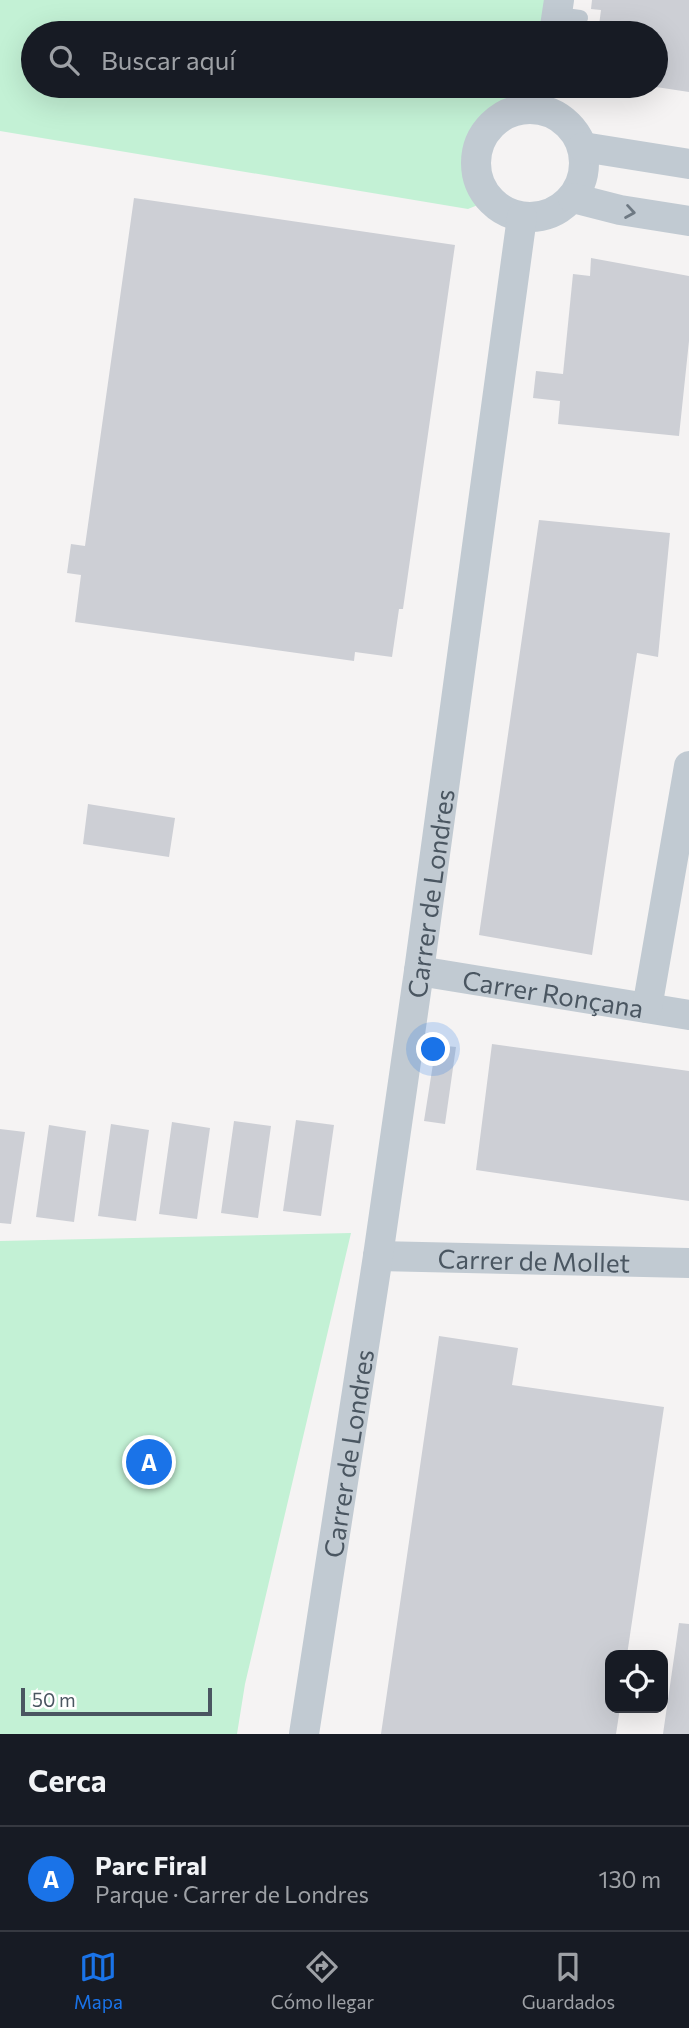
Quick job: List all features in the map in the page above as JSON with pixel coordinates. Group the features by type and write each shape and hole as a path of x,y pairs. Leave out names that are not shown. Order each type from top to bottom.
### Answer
{"street":[{"path":"544,98 574,130 583,147 584,173 573,198 541,217 522,218 505,212 490,200 479,184 475,165 478,147 488,128 503,116 544,98"},
{"path":"583,147 689,164"},
{"path":"573,198 620,210 689,221"},
{"name":"Carrer de Londres","path":"304,1734 419,971 522,218"},
{"path":"647,1008 689,766"},
{"name":"Carrer Ronçana","path":"419,971 689,1015"},
{"name":"Carrer de Mollet","path":"378,1256 689,1263"}],"green space":[{"path":"0,0 559,0 556,21 21,21 21,98 544,98 542,110 523,109 502,116 482,137 476,155 475,170 490,200 468,209 0,131"},
{"path":"351,1233 245,1684 237,1734 0,1734 0,1241"}],"building":[{"path":"592,0 689,0 689,92 668,89 668,21 600,21 601,10 591,9"},
{"path":"134,198 455,245 403,609 399,609 392,657 355,652 354,661 75,622 81,575 67,573 71,544 85,546"},
{"path":"591,258 689,276 689,341 679,436 558,424 560,401 533,398 536,371 563,374 573,274 590,276"},
{"path":"539,520 670,533 658,657 637,653 592,955 479,935"},
{"path":"88,804 175,818 169,857 83,844"},
{"path":"492,1044 689,1071 689,1201 476,1170"},
{"path":"436,1045 456,1047 445,1124 424,1121"},
{"path":"296,1120 334,1125 321,1216 283,1211"},
{"path":"234,1121 271,1126 258,1218 221,1213"},
{"path":"172,1122 210,1128 197,1219 159,1214"},
{"path":"111,1124 149,1130 136,1221 98,1216"},
{"path":"49,1125 86,1131 74,1222 36,1217"},
{"path":"0,1129 25,1132 11,1224 0,1223"},
{"path":"439,1336 518,1348 512,1385 664,1407 628,1650 605,1650 605,1713 619,1713 616,1734 381,1734"},
{"path":"679,1623 689,1624 689,1734 663,1734"}],"place":[{"name":"Parc Firal","path":"149,1462"}]}
